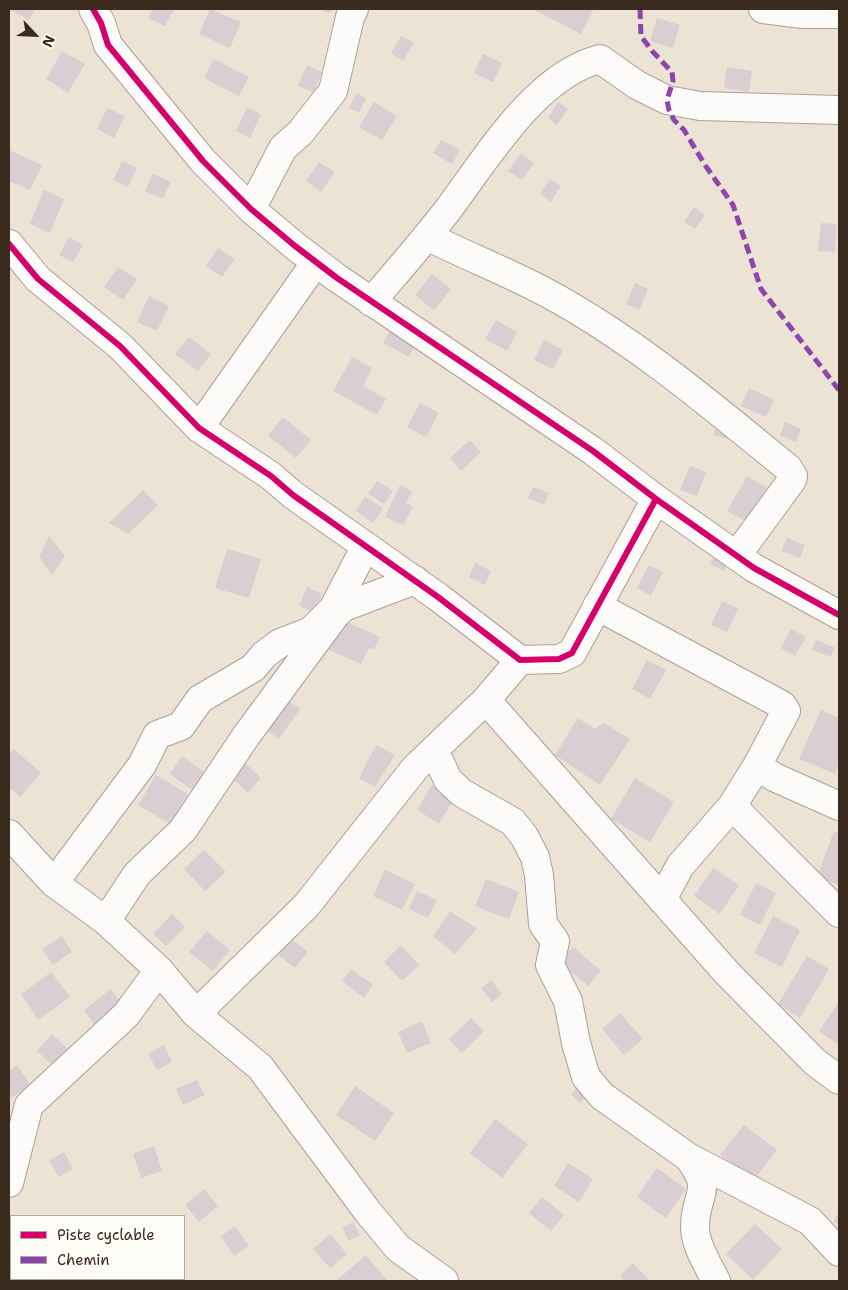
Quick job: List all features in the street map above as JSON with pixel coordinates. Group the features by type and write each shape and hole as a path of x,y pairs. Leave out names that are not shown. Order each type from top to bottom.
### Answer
{"street":[{"path":"92,9 101,23 108,45 203,161 251,209 316,262 593,451 656,499 754,568 839,615"},
{"path":"251,209 283,148 300,132 333,91 350,16 354,9"},
{"path":"763,9 803,14 839,14"},
{"path":"372,302 427,236 502,136 547,88 588,62 600,59 637,85 667,100 700,106 839,110"},
{"path":"427,236 546,292 577,311 666,371 788,468 793,476 792,480 737,555"},
{"path":"9,246 38,279 120,346 199,428 271,476 294,495 415,580 520,660 559,659 572,653 656,499"},
{"path":"199,428 316,262"},
{"path":"54,883 142,765 157,735 181,726 200,699 253,668 264,655 280,643 311,631 333,609 366,546"},
{"path":"106,921 136,874 184,830 246,736 336,614 344,607 415,580"},
{"path":"597,606 782,705 786,711 758,766 732,806 680,866 662,900"},
{"path":"196,1014 306,906 415,768 486,700 520,660"},
{"path":"486,700 727,973 815,1062 839,1080"},
{"path":"434,750 448,780 462,793 513,822 524,836 535,857 539,874 543,924 555,941 550,966 568,1001 576,1043 586,1077 602,1096 688,1157 810,1221 839,1252"},
{"path":"758,766 774,777 839,806"},
{"path":"732,806 839,913"},
{"path":"9,834 54,883 106,921 159,970 196,1014 260,1068 368,1212 398,1248 444,1281"},
{"path":"9,1183 29,1105 126,1015 159,970"},
{"path":"688,1157 700,1172 703,1185 695,1228 698,1243 716,1281"}],"building":[{"path":"9,9 35,9 29,20"},
{"path":"153,9 174,9 165,26 148,18"},
{"path":"210,9 241,22 230,48 199,34"},
{"path":"319,9 332,9 330,13"},
{"path":"533,9 594,9 581,34"},
{"path":"657,18 680,25 673,48 650,41"},
{"path":"401,36 414,43 403,61 391,53"},
{"path":"62,51 85,64 68,93 46,79"},
{"path":"483,54 502,63 493,82 474,73"},
{"path":"214,59 249,77 239,96 204,78"},
{"path":"307,65 322,72 314,92 298,86"},
{"path":"727,67 752,71 749,92 724,88"},
{"path":"357,93 366,98 359,113 349,108"},
{"path":"374,102 397,116 382,140 359,127"},
{"path":"558,102 568,109 557,125 548,118"},
{"path":"107,108 125,116 114,138 97,129"},
{"path":"247,108 261,114 250,138 236,131"},
{"path":"441,140 460,150 452,164 433,153"},
{"path":"9,150 42,165 30,190 9,181"},
{"path":"521,153 534,163 522,180 508,171"},
{"path":"122,161 137,168 128,187 113,180"},
{"path":"319,162 335,172 321,192 306,181"},
{"path":"153,174 171,182 163,199 145,191"},
{"path":"550,179 561,186 551,202 540,194"},
{"path":"44,190 64,199 50,233 30,224"},
{"path":"694,207 705,215 695,229 684,222"},
{"path":"821,223 837,224 835,252 818,251"},
{"path":"69,237 83,245 73,262 59,255"},
{"path":"218,248 235,259 222,277 206,266"},
{"path":"118,267 137,279 123,300 104,287"},
{"path":"432,274 451,289 434,311 415,295"},
{"path":"635,283 648,289 639,310 626,304"},
{"path":"149,296 169,306 157,331 137,322"},
{"path":"496,320 517,332 507,351 485,339"},
{"path":"391,328 417,342 409,357 383,343"},
{"path":"189,337 211,354 198,371 175,354"},
{"path":"544,340 563,350 553,369 534,360"},
{"path":"352,357 372,368 363,386 386,399 377,415 333,391"},
{"path":"749,388 774,400 766,417 741,406"},
{"path":"420,403 439,413 426,437 407,427"},
{"path":"283,417 311,440 296,458 268,436"},
{"path":"785,422 801,429 796,442 780,435"},
{"path":"717,423 731,427 728,439 713,435"},
{"path":"470,440 481,452 461,471 450,458"},
{"path":"690,466 706,472 697,496 680,490"},
{"path":"747,476 767,488 747,522 727,511"},
{"path":"377,481 393,491 384,504 368,494"},
{"path":"400,485 412,491 406,503 413,506 403,525 385,517"},
{"path":"533,487 549,493 544,505 528,498"},
{"path":"143,490 158,505 128,534 109,523"},
{"path":"365,497 383,508 373,523 356,511"},
{"path":"49,536 65,556 52,575 39,557"},
{"path":"787,538 805,545 800,558 781,551"},
{"path":"227,549 261,559 249,598 215,588"},
{"path":"717,549 731,556 724,571 710,564"},
{"path":"475,563 491,571 485,585 469,577"},
{"path":"649,565 663,572 651,596 637,588"},
{"path":"307,587 322,594 314,612 299,606"},
{"path":"722,601 738,609 727,632 711,625"},
{"path":"343,620 380,637 374,649 369,648 361,664 329,650"},
{"path":"791,629 806,637 795,656 781,648"},
{"path":"816,640 834,647 831,657 812,650"},
{"path":"647,660 666,670 650,699 632,689"},
{"path":"285,698 300,709 279,739 264,728"},
{"path":"821,710 839,718 839,763 835,774 799,759"},
{"path":"578,718 595,729 604,723 630,739 600,785 555,755"},
{"path":"376,745 395,755 375,787 359,778"},
{"path":"14,749 41,773 20,797 9,787 9,754"},
{"path":"182,756 208,775 195,792 170,774"},
{"path":"245,763 261,778 248,793 232,778"},
{"path":"156,775 188,794 170,824 138,805"},
{"path":"635,778 674,802 650,842 611,819"},
{"path":"432,785 454,799 439,824 417,810"},
{"path":"834,831 839,833 839,885 817,877"},
{"path":"204,850 226,872 205,891 184,869"},
{"path":"713,868 739,885 720,914 694,896"},
{"path":"385,870 415,884 402,910 373,896"},
{"path":"486,879 519,892 509,919 475,906"},
{"path":"756,883 776,893 760,925 740,915"},
{"path":"417,891 437,900 428,918 409,909"},
{"path":"450,911 477,929 455,954 433,936"},
{"path":"172,914 185,927 166,946 153,934"},
{"path":"773,916 800,930 782,967 754,953"},
{"path":"207,931 230,950 213,971 189,952"},
{"path":"286,935 308,952 295,968 273,951"},
{"path":"62,936 72,952 53,965 42,949"},
{"path":"401,945 419,965 402,981 384,962"},
{"path":"573,947 601,971 588,986 559,962"},
{"path":"807,956 829,969 800,1018 778,1004"},
{"path":"351,969 373,985 364,998 342,981"},
{"path":"51,972 70,997 38,1020 21,994"},
{"path":"491,980 502,994 492,1002 481,988"},
{"path":"111,989 123,1005 95,1026 84,1010"},
{"path":"839,1002 839,1045 819,1031"},
{"path":"620,1013 643,1039 624,1055 602,1029"},
{"path":"471,1018 484,1031 462,1053 449,1039"},
{"path":"422,1021 431,1043 407,1053 398,1032"},
{"path":"52,1034 69,1050 53,1066 37,1051"},
{"path":"164,1045 172,1062 157,1070 148,1054"},
{"path":"17,1065 31,1085 11,1098 9,1071"},
{"path":"197,1080 205,1095 183,1105 176,1089"},
{"path":"583,1081 592,1090 580,1103 571,1094"},
{"path":"355,1086 394,1113 375,1141 336,1115"},
{"path":"495,1119 528,1144 502,1178 470,1153"},
{"path":"744,1125 777,1150 754,1180 720,1155"},
{"path":"154,1146 162,1171 141,1178 133,1154"},
{"path":"64,1152 73,1169 59,1177 49,1160"},
{"path":"568,1163 593,1179 579,1202 554,1186"},
{"path":"657,1168 686,1189 666,1218 637,1197"},
{"path":"204,1189 218,1206 199,1222 185,1205"},
{"path":"542,1197 564,1215 551,1231 529,1213"},
{"path":"839,1210 839,1225 834,1222"},
{"path":"353,1222 360,1235 349,1241 342,1228"},
{"path":"755,1224 782,1249 753,1280 726,1254"},
{"path":"235,1226 249,1246 234,1256 221,1236"},
{"path":"330,1234 347,1254 330,1268 313,1249"},
{"path":"366,1255 387,1280 336,1281"},
{"path":"633,1263 648,1279 645,1281 625,1281 620,1276"}],"marked path":[{"path":"640,9 641,36 672,72 673,81 667,100 669,110 733,205 761,289 839,390"}],"cycle path":[{"path":"93,9 101,23 108,45 203,161 251,209 295,246 337,278 593,451 656,499 754,568 839,615"},
{"path":"9,244 38,279 120,346 199,428 271,476 293,495 438,597 520,660 559,659 572,653 656,499"}]}
